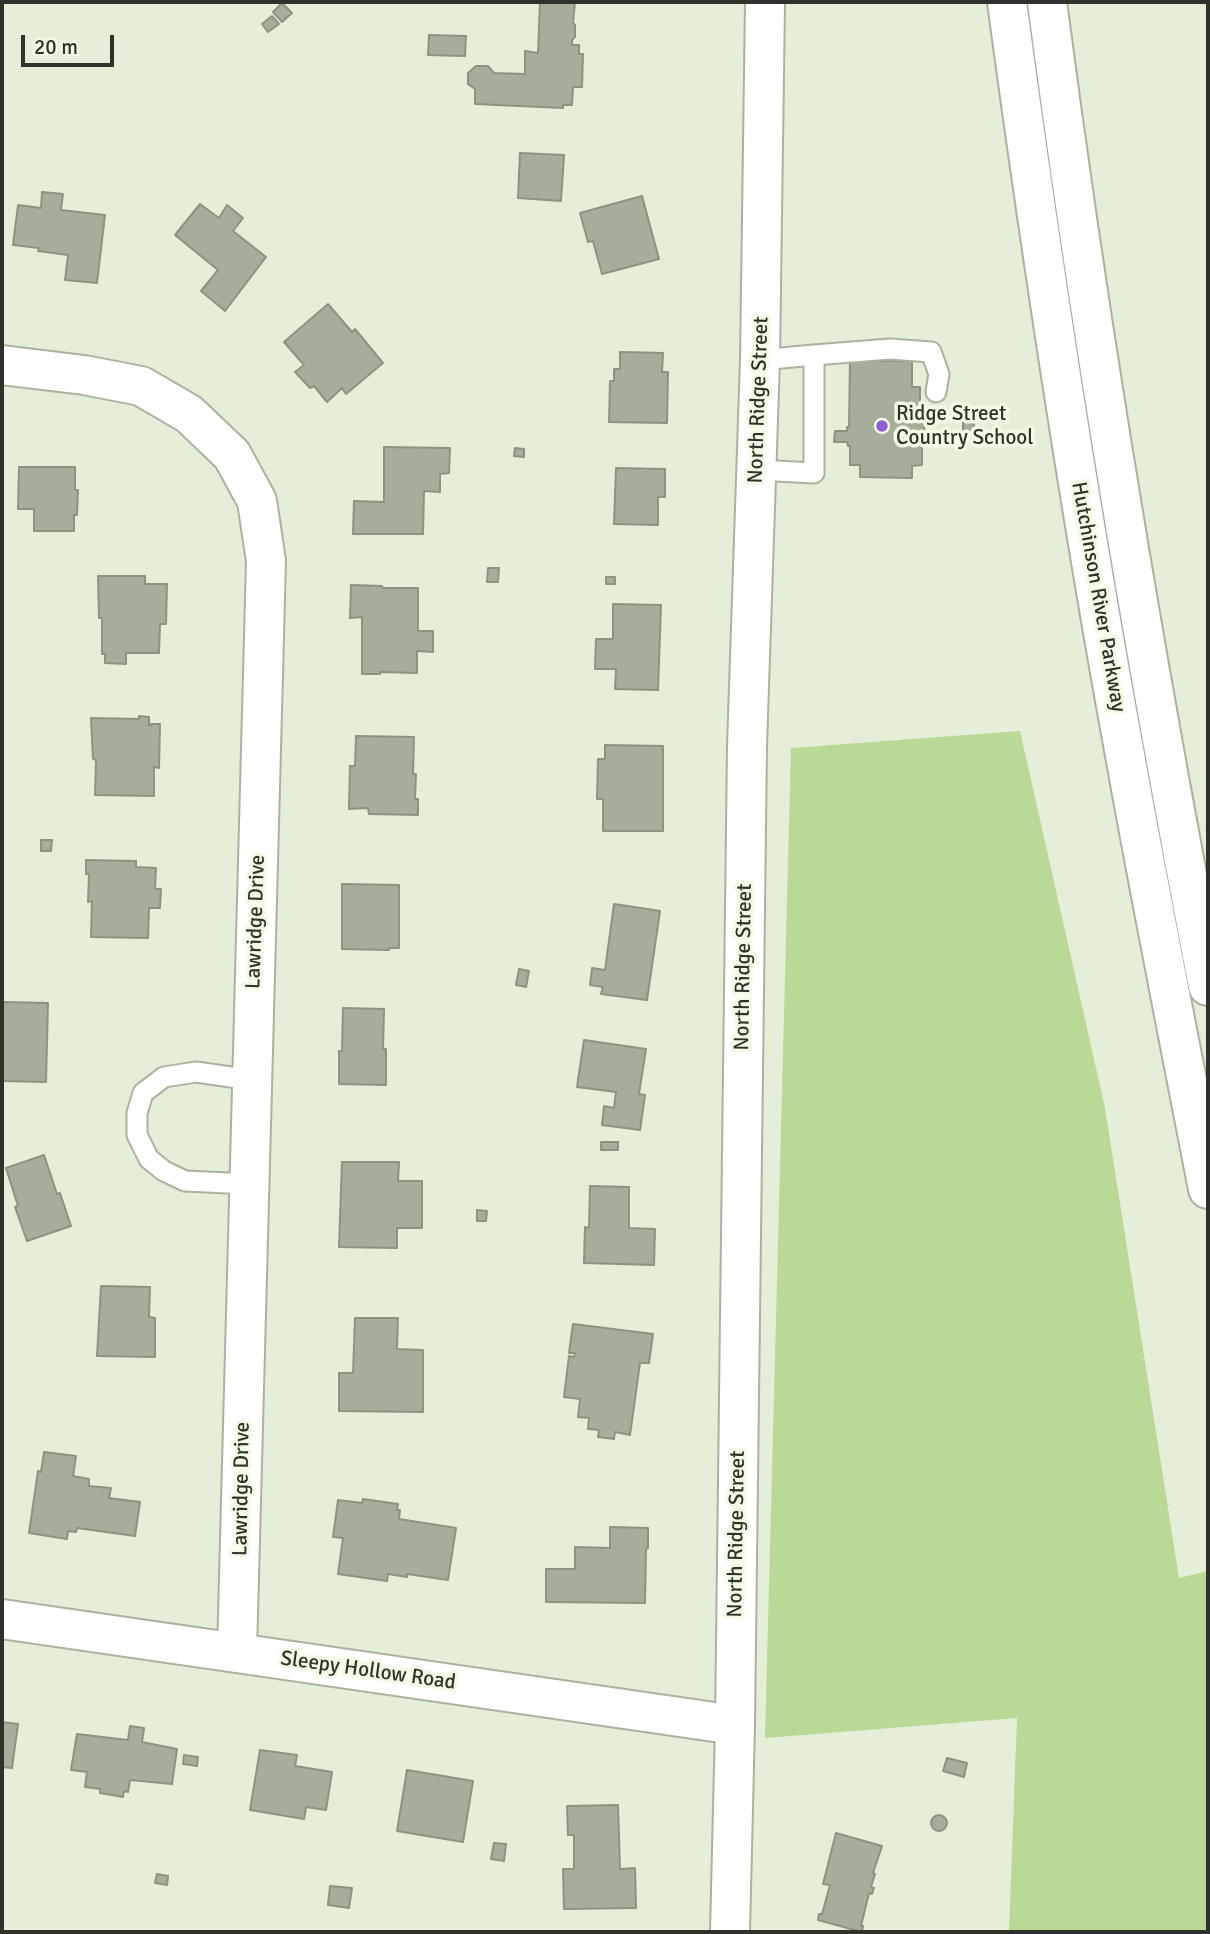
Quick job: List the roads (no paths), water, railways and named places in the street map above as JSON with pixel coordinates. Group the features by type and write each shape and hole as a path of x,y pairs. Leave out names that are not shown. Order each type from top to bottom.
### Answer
{"main road":[{"name":"North Ridge Street","path":"730,1932 747,746 760,360 765,2"},
{"name":"Hutchinson River Parkway","path":"1007,2 1054,322 1115,698 1208,1189"},
{"name":"Hutchinson River Parkway","path":"1047,2 1119,486 1208,986"},
{"name":"Lawridge Drive","path":"2,365 84,375 141,386 188,414 232,454 257,501 266,561 237,1651"},
{"name":"Sleepy Hollow Road","path":"2,1619 735,1725"}],"lane":[{"path":"760,360 890,349 931,352 939,374 936,392"},
{"path":"757,470 814,473 814,355"},
{"path":"250,1184 185,1181 164,1171 149,1159 137,1135 137,1113 143,1093 164,1077 196,1072 252,1080"}],"place":[{"name":"Ridge Street Country School","path":"882,426"}]}
